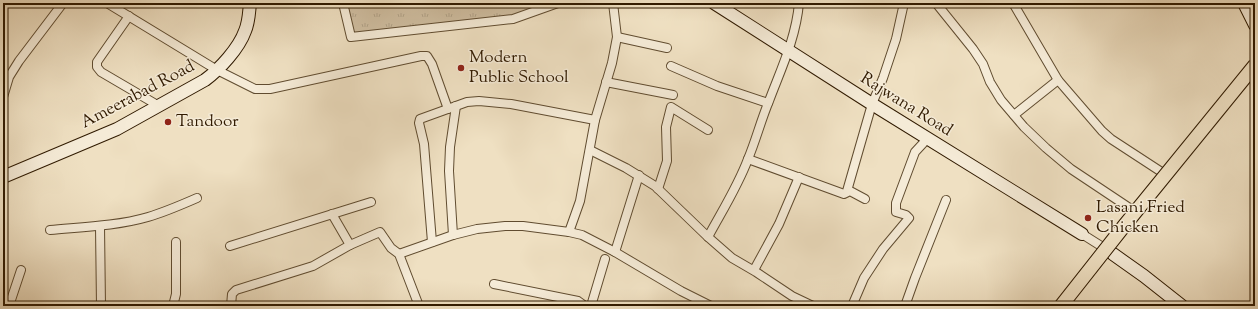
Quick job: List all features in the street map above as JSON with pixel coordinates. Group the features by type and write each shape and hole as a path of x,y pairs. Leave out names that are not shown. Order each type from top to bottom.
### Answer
{"main road":[{"path":"1061,306 1255,65"},
{"path":"1071,306 1255,77"}],"street":[{"path":"3,97 6,76 63,3"},
{"path":"107,3 217,70 255,89 270,89 421,56 427,56 452,107 448,170 453,234"},
{"name":"Ameerabad Road","path":"3,177 117,129 205,80 217,70 238,46 247,23 250,3"},
{"path":"343,3 351,37 513,19 558,3"},
{"path":"568,232 572,225 580,201 595,120 617,37 613,3"},
{"name":"Rajwana Road","path":"714,3 872,104 1082,234"},
{"path":"708,237 734,191 748,159 789,51 799,3"},
{"path":"847,191 872,104 883,78 896,39 904,3"},
{"path":"936,3 983,64 990,82 1002,100 1024,127 1070,168 1131,209"},
{"path":"1013,3 1058,80 1102,131 1111,139 1160,171"},
{"path":"1244,3 1255,25"},
{"path":"129,16 97,62 97,67 101,72 159,106"},
{"path":"617,37 667,48"},
{"path":"671,66 717,86 768,103"},
{"path":"1014,115 1058,80"},
{"path":"606,82 673,95"},
{"path":"432,242 424,144 419,121 421,118 452,107 479,101 556,112 595,120"},
{"path":"658,189 667,162 666,127 671,107 708,130"},
{"path":"852,306 864,278 883,249 909,218 906,215 896,212 896,203 915,152 928,138"},
{"path":"590,150 639,175 658,189 732,258 754,270 792,296 813,306"},
{"path":"748,159 844,194 847,191 853,192 865,199"},
{"path":"615,252 639,175"},
{"path":"754,270 779,224 799,177"},
{"path":"50,230 100,226 146,217 174,208 197,198"},
{"path":"905,306 914,278 946,200"},
{"path":"230,246 371,202"},
{"path":"332,214 350,245"},
{"path":"100,226 101,306"},
{"path":"399,254 453,234 477,229 523,226 568,232 582,236 615,252 681,292 711,306"},
{"path":"230,306 232,294 236,290 313,266 350,245 380,232 391,248 399,254 419,306"},
{"path":"1082,234 1144,276 1182,306"},
{"path":"173,306 176,294 176,242"},
{"path":"591,306 605,259"},
{"path":"9,306 21,270"},
{"path":"494,284 578,300 585,306"}],"green space":[{"path":"345,3 553,3 513,17 352,36"}],"place":[{"name":"Modern Public School","path":"461,68"},
{"name":"Tandoor","path":"168,122"},
{"name":"Lasani Fried Chicken","path":"1088,218"}]}
